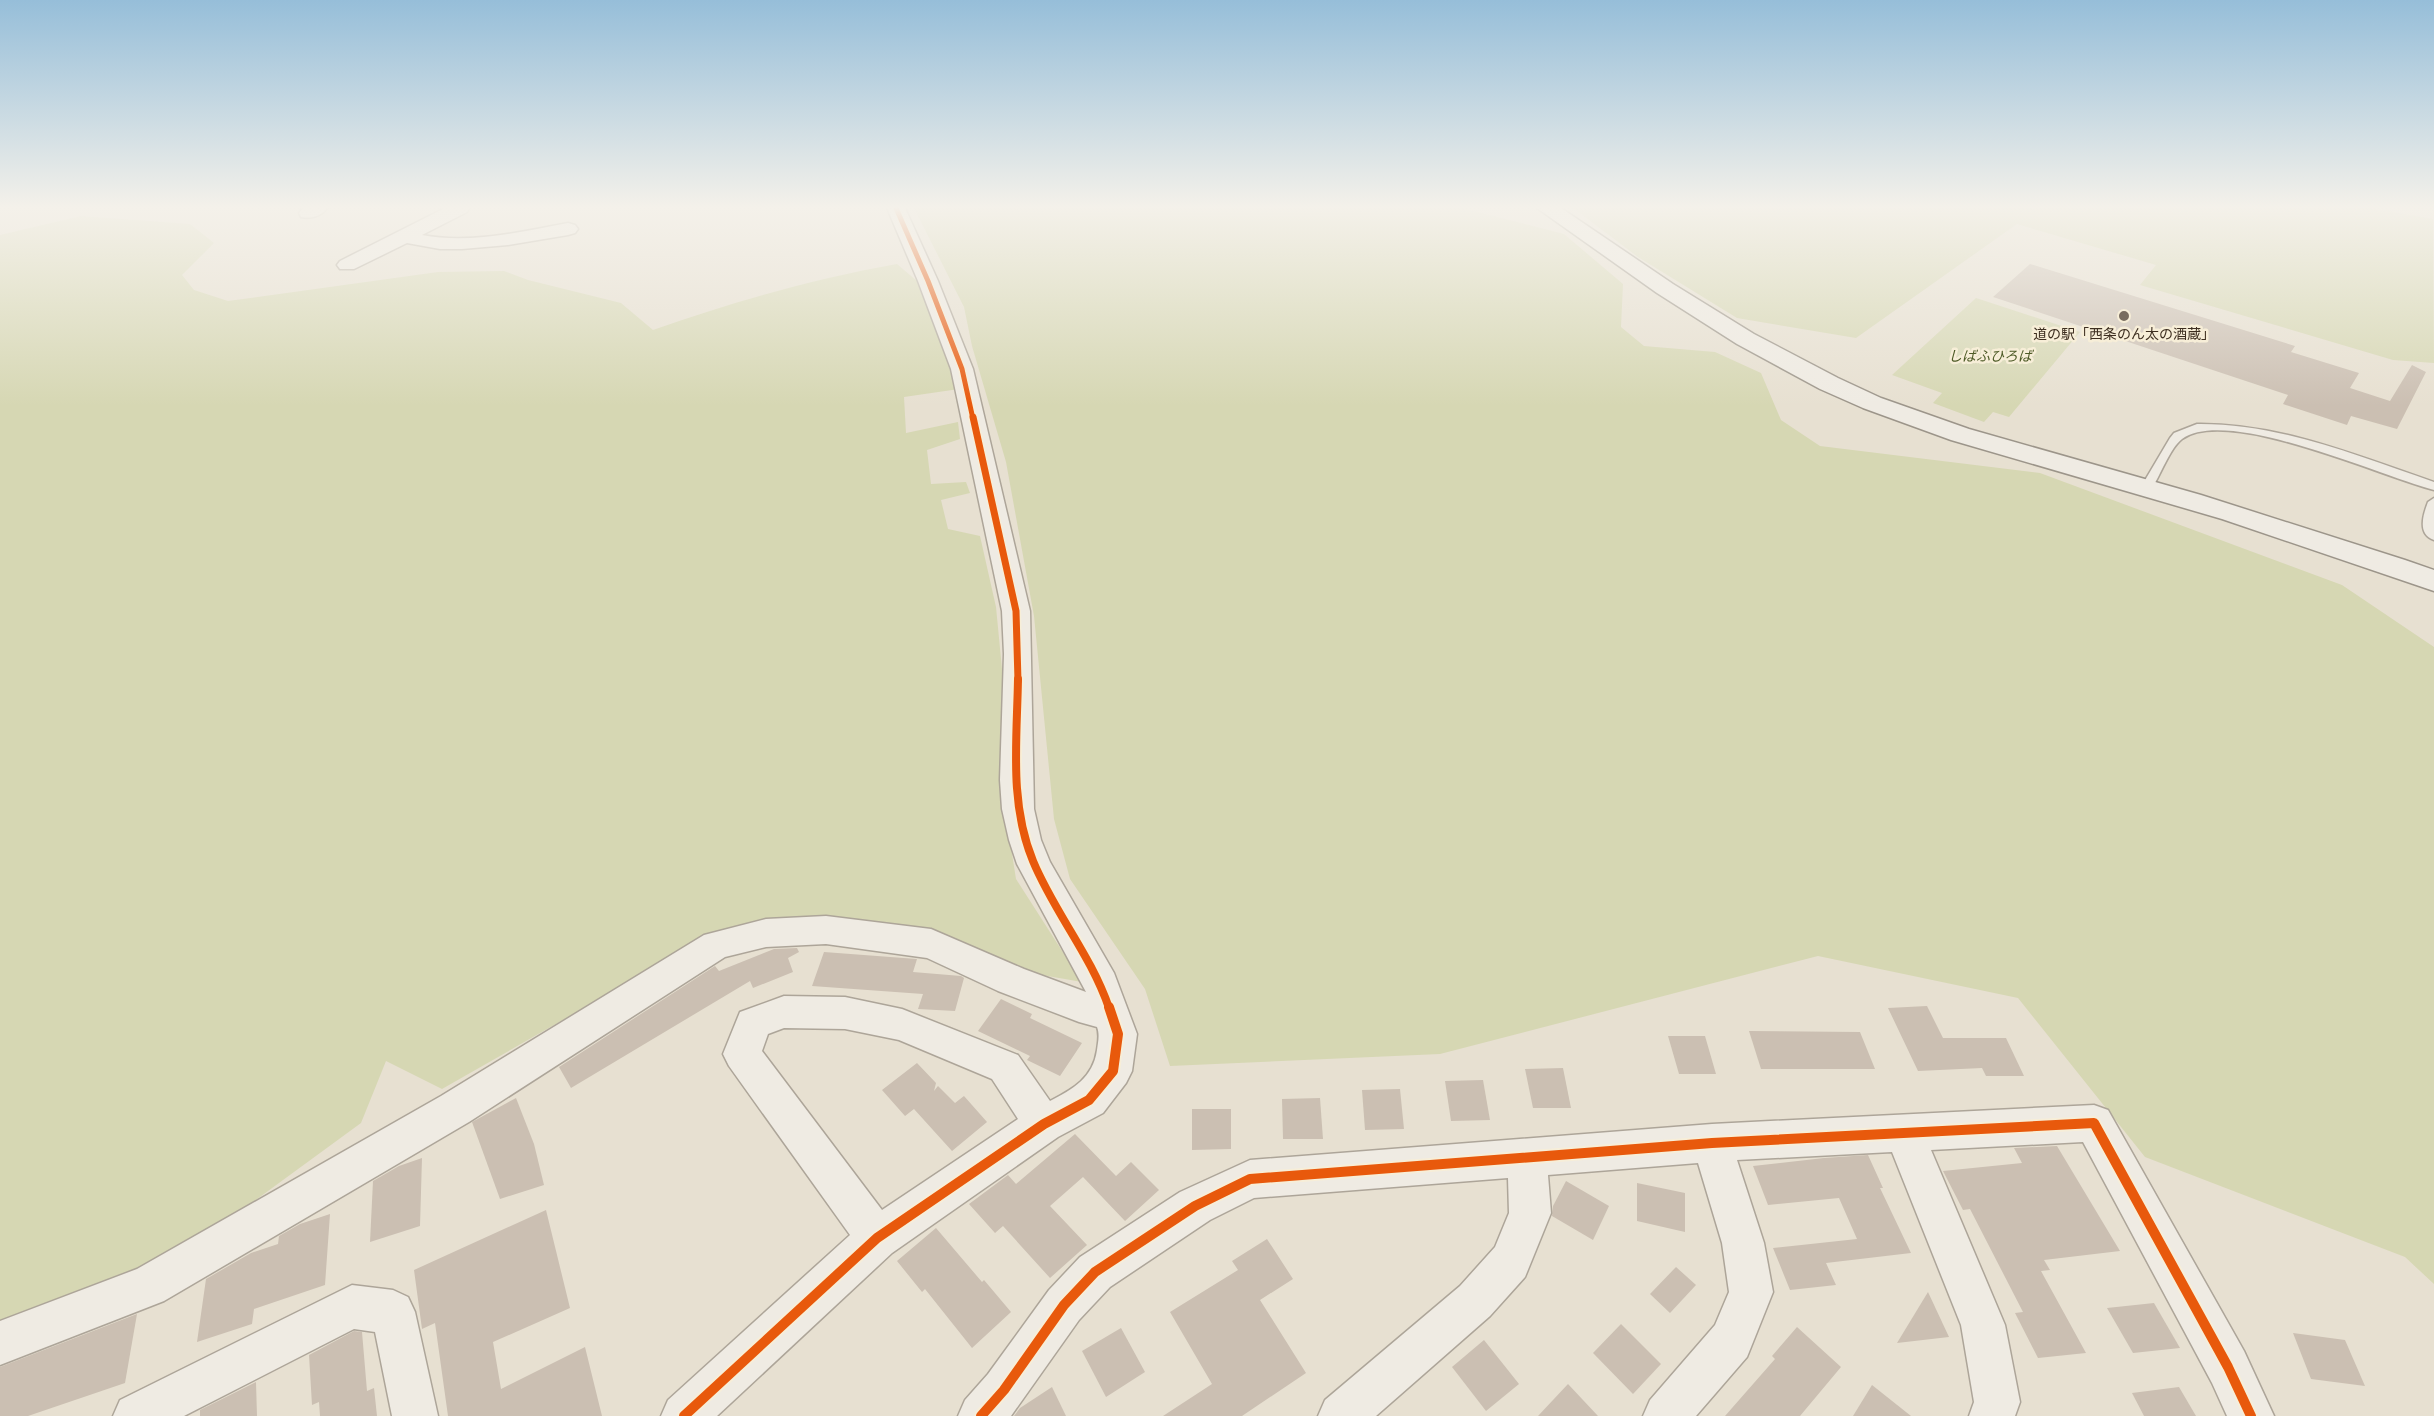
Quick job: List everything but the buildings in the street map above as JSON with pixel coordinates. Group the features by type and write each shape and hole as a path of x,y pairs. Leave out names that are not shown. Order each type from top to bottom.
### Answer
{"street":[{"path":"686,1415 877,1238 1044,1124 1089,1100 1113,1071 1118,1034 1101,984 1034,864 1025,840 1018,809 1016,780 1018,654 1016,611 962,369 925,274"},
{"path":"1646,274 1729,330 1773,356 1874,404 1932,425 2147,487 2434,581"},
{"path":"0,1343 149,1286 455,1109 716,945 766,933 826,930 931,944 1011,980 1092,1011 1110,1010"},
{"path":"877,1238 742,1054 753,1023 784,1012 825,1012 845,1013 902,1026 1005,1067 1044,1124"},
{"path":"981,1416 1004,1390 1064,1305 1095,1272 1195,1206 1250,1179 1712,1143 2094,1123 2228,1367 2250,1416"},
{"path":"1904,1132 1983,1325 1997,1402 1992,1416"},
{"path":"1666,1416 1731,1341 1751,1292 1743,1243 1712,1143"},
{"path":"1341,1416 1475,1301 1510,1262 1530,1213 1527,1157"},
{"path":"136,1416 352,1307 393,1311 415,1416"}],"lane":[{"path":"2147,487 2178,436 2189,429 2229,426 2281,436 2434,486"},
{"path":"2434,502 2428,520 2429,532 2434,536"}],"green space":[{"path":"0,274 183,274 194,290 228,301 423,274 512,274 621,303 653,330 774,292 849,274 909,274 917,281 959,389 904,397 906,433 958,422 960,439 927,450 931,484 966,482 970,493 941,500 948,529 980,536 996,607 1005,700 1003,797 1016,879 1082,982 1013,970 936,936 710,936 442,1089 386,1061 361,1123 157,1272 0,1327"},
{"path":"947,274 1611,274 1623,284 1621,327 1644,346 1715,352 1761,373 1781,420 1820,446 2040,473 2342,585 2434,647 2434,1284 2405,1257 2145,1157 2018,998 1818,956 1440,1054 1170,1066 1145,989 1070,879 1054,819 1034,616 1006,462 972,346 964,307"},
{"path":"1666,274 1946,274 1856,338 1737,318"},
{"path":"2149,274 2433,274 2434,363 2393,360 2140,285"},
{"name":"しばふひろば","path":"1976,298 2080,332 2009,417 1993,412 1984,422 1933,403 1942,393 1892,375"}],"cycle path":[{"path":"684,1416 877,1238 1044,1124 1089,1100 1113,1071 1118,1034 1101,984 1034,864 1025,840 1018,809 1016,780 1018,654 1016,611 962,369 925,274"},
{"path":"981,1416 1004,1390 1064,1305 1095,1272 1195,1206 1250,1179 1712,1143 2094,1123 2228,1367 2251,1416"}],"place":[{"name":"道の駅「西条のん太の酒蔵」","path":"2124,316"}]}
